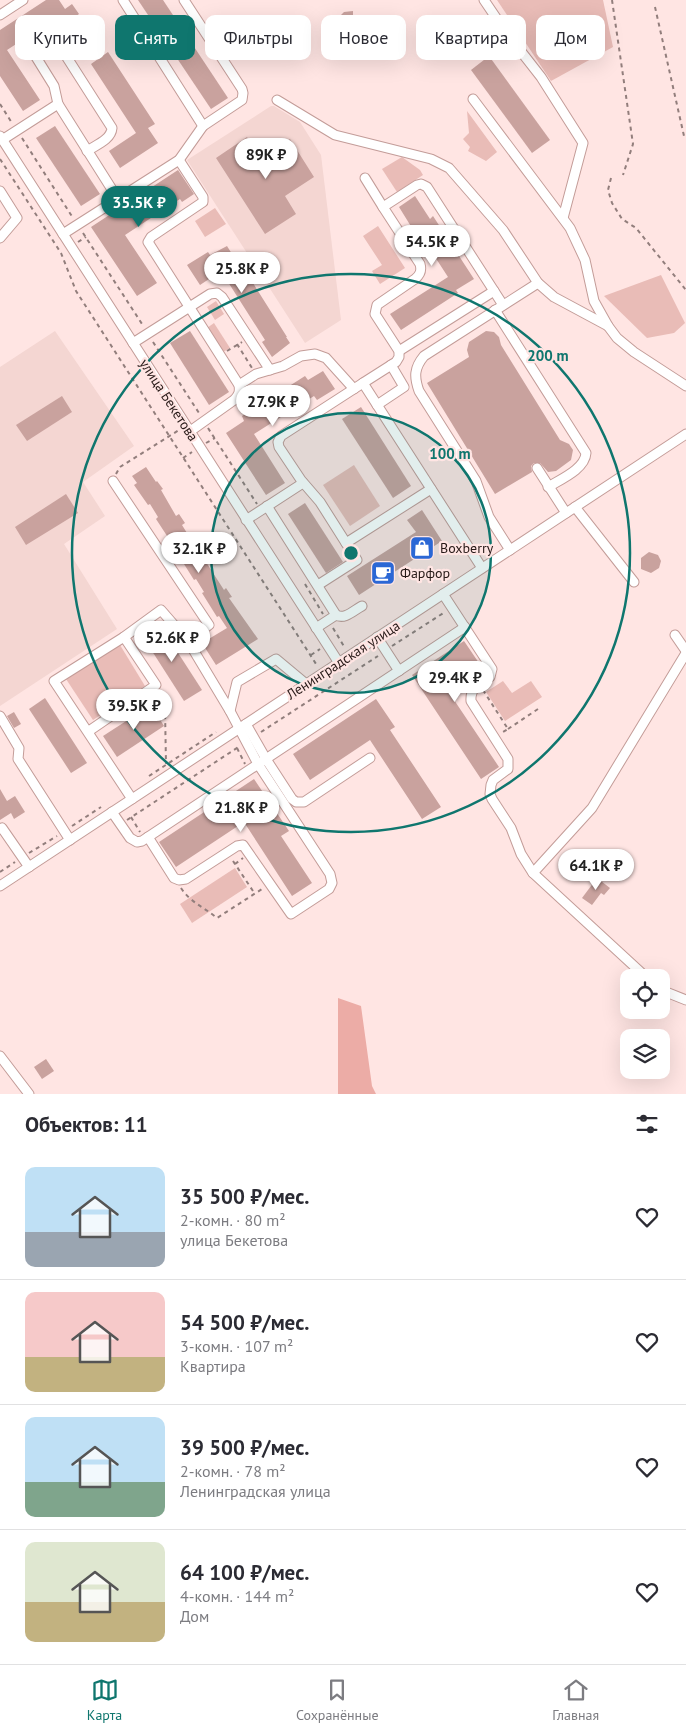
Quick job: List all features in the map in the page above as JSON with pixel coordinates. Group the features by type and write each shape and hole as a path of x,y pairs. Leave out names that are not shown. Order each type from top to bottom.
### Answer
{"street":[{"path":"0,15 23,0"},
{"path":"123,0 203,126"},
{"path":"63,234 179,160 203,126 242,100 243,93 184,0"},
{"path":"484,0 505,31 541,77 583,143 563,218"},
{"path":"87,151 108,138 111,133 111,126 59,45 52,43 37,52 36,57 55,89 58,104 87,151 118,199"},
{"path":"473,99 563,218 581,249 594,301 608,326 617,338 634,352 686,386"},
{"path":"277,100 335,135 431,159 449,168 503,230 538,283 554,297 608,326"},
{"path":"1,138 58,104"},
{"name":"улица Бекетова","path":"1,138 339,663"},
{"path":"179,160 203,197 203,202 151,237 148,242 239,384 240,390 237,397 204,421 188,429"},
{"path":"318,585 357,560 320,502 303,484 279,447 278,439 398,360 399,351 375,314 375,308 380,302 419,276 421,268 365,178"},
{"path":"383,206 417,185 421,184 427,187 494,291 499,308 586,453 584,462 579,467 548,487"},
{"path":"0,191 17,218 0,238"},
{"path":"510,550 489,517 476,481 419,391 415,374 419,362 424,356 538,283"},
{"path":"399,351 494,291"},
{"path":"133,343 214,292 220,294 270,370"},
{"path":"239,384 256,374 287,365 301,356 315,354 326,358 332,363 354,389"},
{"path":"390,365 404,387 419,391"},
{"path":"363,383 482,568"},
{"path":"377,405 404,387"},
{"name":"Ленинградская улица","path":"0,886 686,434"},
{"path":"537,468 566,513"},
{"path":"113,481 209,626 188,641"},
{"path":"246,520 303,484"},
{"path":"346,543 431,489"},
{"path":"575,507 634,582"},
{"path":"264,508 318,585 336,615 340,617 345,616 362,606"},
{"path":"443,594 492,669 490,677 474,687 471,693 471,701 509,762 508,770 493,780 490,790 492,800 508,824 518,849 533,873 637,969"},
{"path":"132,799 54,680 162,610 188,641 230,711 266,759 292,799 300,803 304,802 370,758"},
{"path":"316,628 336,615"},
{"path":"112,812 132,840 140,842 465,627"},
{"path":"533,873 592,808 686,652 675,635"},
{"path":"89,731 156,685 124,636"},
{"path":"377,637 399,671"},
{"path":"230,711 237,682 276,659 306,684"},
{"path":"0,716 19,748 18,759 70,840"},
{"path":"146,838 174,878 180,880 186,879 241,844 245,846 291,914 329,889 332,883 330,874 258,764 250,740"},
{"path":"0,829 2,828 29,867"},
{"path":"670,994 686,1000"},
{"path":"0,1056 23,1092"}],"path":[{"path":"612,0 633,144 623,175"},
{"path":"655,7 684,136 686,137"},
{"path":"0,104 204,421 264,508"},
{"path":"0,159 61,253 76,291 322,674"},
{"path":"611,178 608,190 612,203 622,219 636,228 686,290"},
{"path":"220,355 248,337"},
{"path":"237,344 256,374"},
{"path":"113,481 120,467 170,436 188,429"},
{"path":"120,824 452,608"},
{"path":"479,684 508,728"},
{"path":"152,688 165,710 166,764"},
{"path":"494,738 541,707"},
{"path":"237,748 249,770"},
{"path":"131,817 146,838"},
{"path":"227,852 255,894"},
{"path":"180,880 180,886 189,899 216,918 270,884"}],"shaded area":[{"path":"497,0 603,0 613,47 605,51 605,15 536,15 536,58 526,44 526,15 507,15"},
{"path":"537,60 589,60 551,81"},
{"path":"271,106 300,122 321,155 341,320 305,343 187,160"},
{"path":"467,111 497,152 486,161 468,151 470,147 463,139 469,133"},
{"path":"402,157 420,170 423,175 397,192 382,169"},
{"path":"215,208 226,224 205,237 195,221"},
{"path":"378,226 405,268 380,284 372,271 382,265 363,236"},
{"path":"661,275 685,323 674,333 647,338 604,296"},
{"path":"216,301 224,314 215,320 207,307"},
{"path":"214,323 230,348 223,352 207,328"},
{"path":"55,331 134,446 83,482 105,516 64,544 117,629 0,706 0,367"},
{"path":"354,465 380,506 350,526 323,485"},
{"path":"120,645 145,686 93,720 66,679"},
{"path":"503,681 512,693 531,681 542,697 505,721 486,692"},
{"path":"235,868 247,887 192,923 180,904"},
{"path":"338,998 361,1006 372,1086 376,1094 338,1094"}],"building":[{"path":"46,0 59,0 65,9 72,4 79,14 78,15 23,15"},
{"path":"138,0 163,0 173,15 148,15"},
{"path":"353,11 353,15 341,15 344,12"},
{"path":"15,20 15,45 7,50 40,100 23,111 0,76 0,30"},
{"path":"195,48 228,98 211,109 178,60 195,60"},
{"path":"108,52 155,124 148,128 158,143 120,168 109,151 136,133 91,64 97,60 105,60 105,54"},
{"path":"484,60 492,60 550,140 532,153 471,70"},
{"path":"55,126 100,194 81,206 36,138"},
{"path":"247,137 261,159 290,139 314,177 285,196 296,214 265,234 216,158"},
{"path":"178,170 194,194 182,202 180,199 125,235 157,283 137,296 91,227"},
{"path":"415,196 430,219 433,216 474,279 456,290 458,293 401,330 390,314 448,277 415,226 412,228 399,207"},
{"path":"227,246 232,254 234,253 290,343 272,357 262,342 265,340 221,271 200,285 187,265 208,252 210,255"},
{"path":"190,331 229,392 209,405 170,343"},
{"path":"486,331 494,332 499,337 501,345 560,440 569,444 573,450 571,460 556,471 548,472 540,463 534,463 531,466 532,472 495,494 427,383 469,357 467,350 469,342"},
{"path":"323,371 335,389 317,400 314,396 254,434 285,483 266,495 226,433 244,421 242,416 305,376 308,380"},
{"path":"62,396 72,412 27,441 16,425"},
{"path":"361,407 411,486 393,498 342,419"},
{"path":"146,467 163,489 161,490 176,516 179,514 185,523 182,525 200,554 203,552 209,560 206,562 224,590 226,588 232,597 229,598 258,639 216,665 202,643 227,628 219,616 217,617 202,593 204,592 196,579 194,580 179,556 182,555 156,519 158,517 150,504 148,505 134,485 137,483 132,476"},
{"path":"66,494 78,513 26,545 15,527"},
{"path":"305,503 343,562 326,573 288,514"},
{"path":"422,510 442,541 359,595 347,576 416,532 407,520"},
{"path":"649,552 658,555 661,561 659,568 651,573 641,569 641,558"},
{"path":"160,625 202,690 184,701 143,637"},
{"path":"464,641 481,666 446,688 499,767 481,779 412,675"},
{"path":"45,698 87,763 71,773 29,709"},
{"path":"376,699 395,727 390,730 441,807 422,819 370,740 310,780 293,754"},
{"path":"151,705 164,726 117,757 103,736"},
{"path":"14,712 21,724 14,728 7,716"},
{"path":"254,779 289,831 281,836 312,883 292,896 244,822 176,867 159,842"},
{"path":"0,789 7,801 15,796 25,812 14,819 11,813 0,820"},
{"path":"597,878 610,888 604,895 601,893 592,905 582,898"},
{"path":"46,1059 54,1071 42,1079 34,1067"}],"place":[{"name":"Boxberry","path":"422,548"},
{"name":"Фарфор","path":"383,573"}]}
